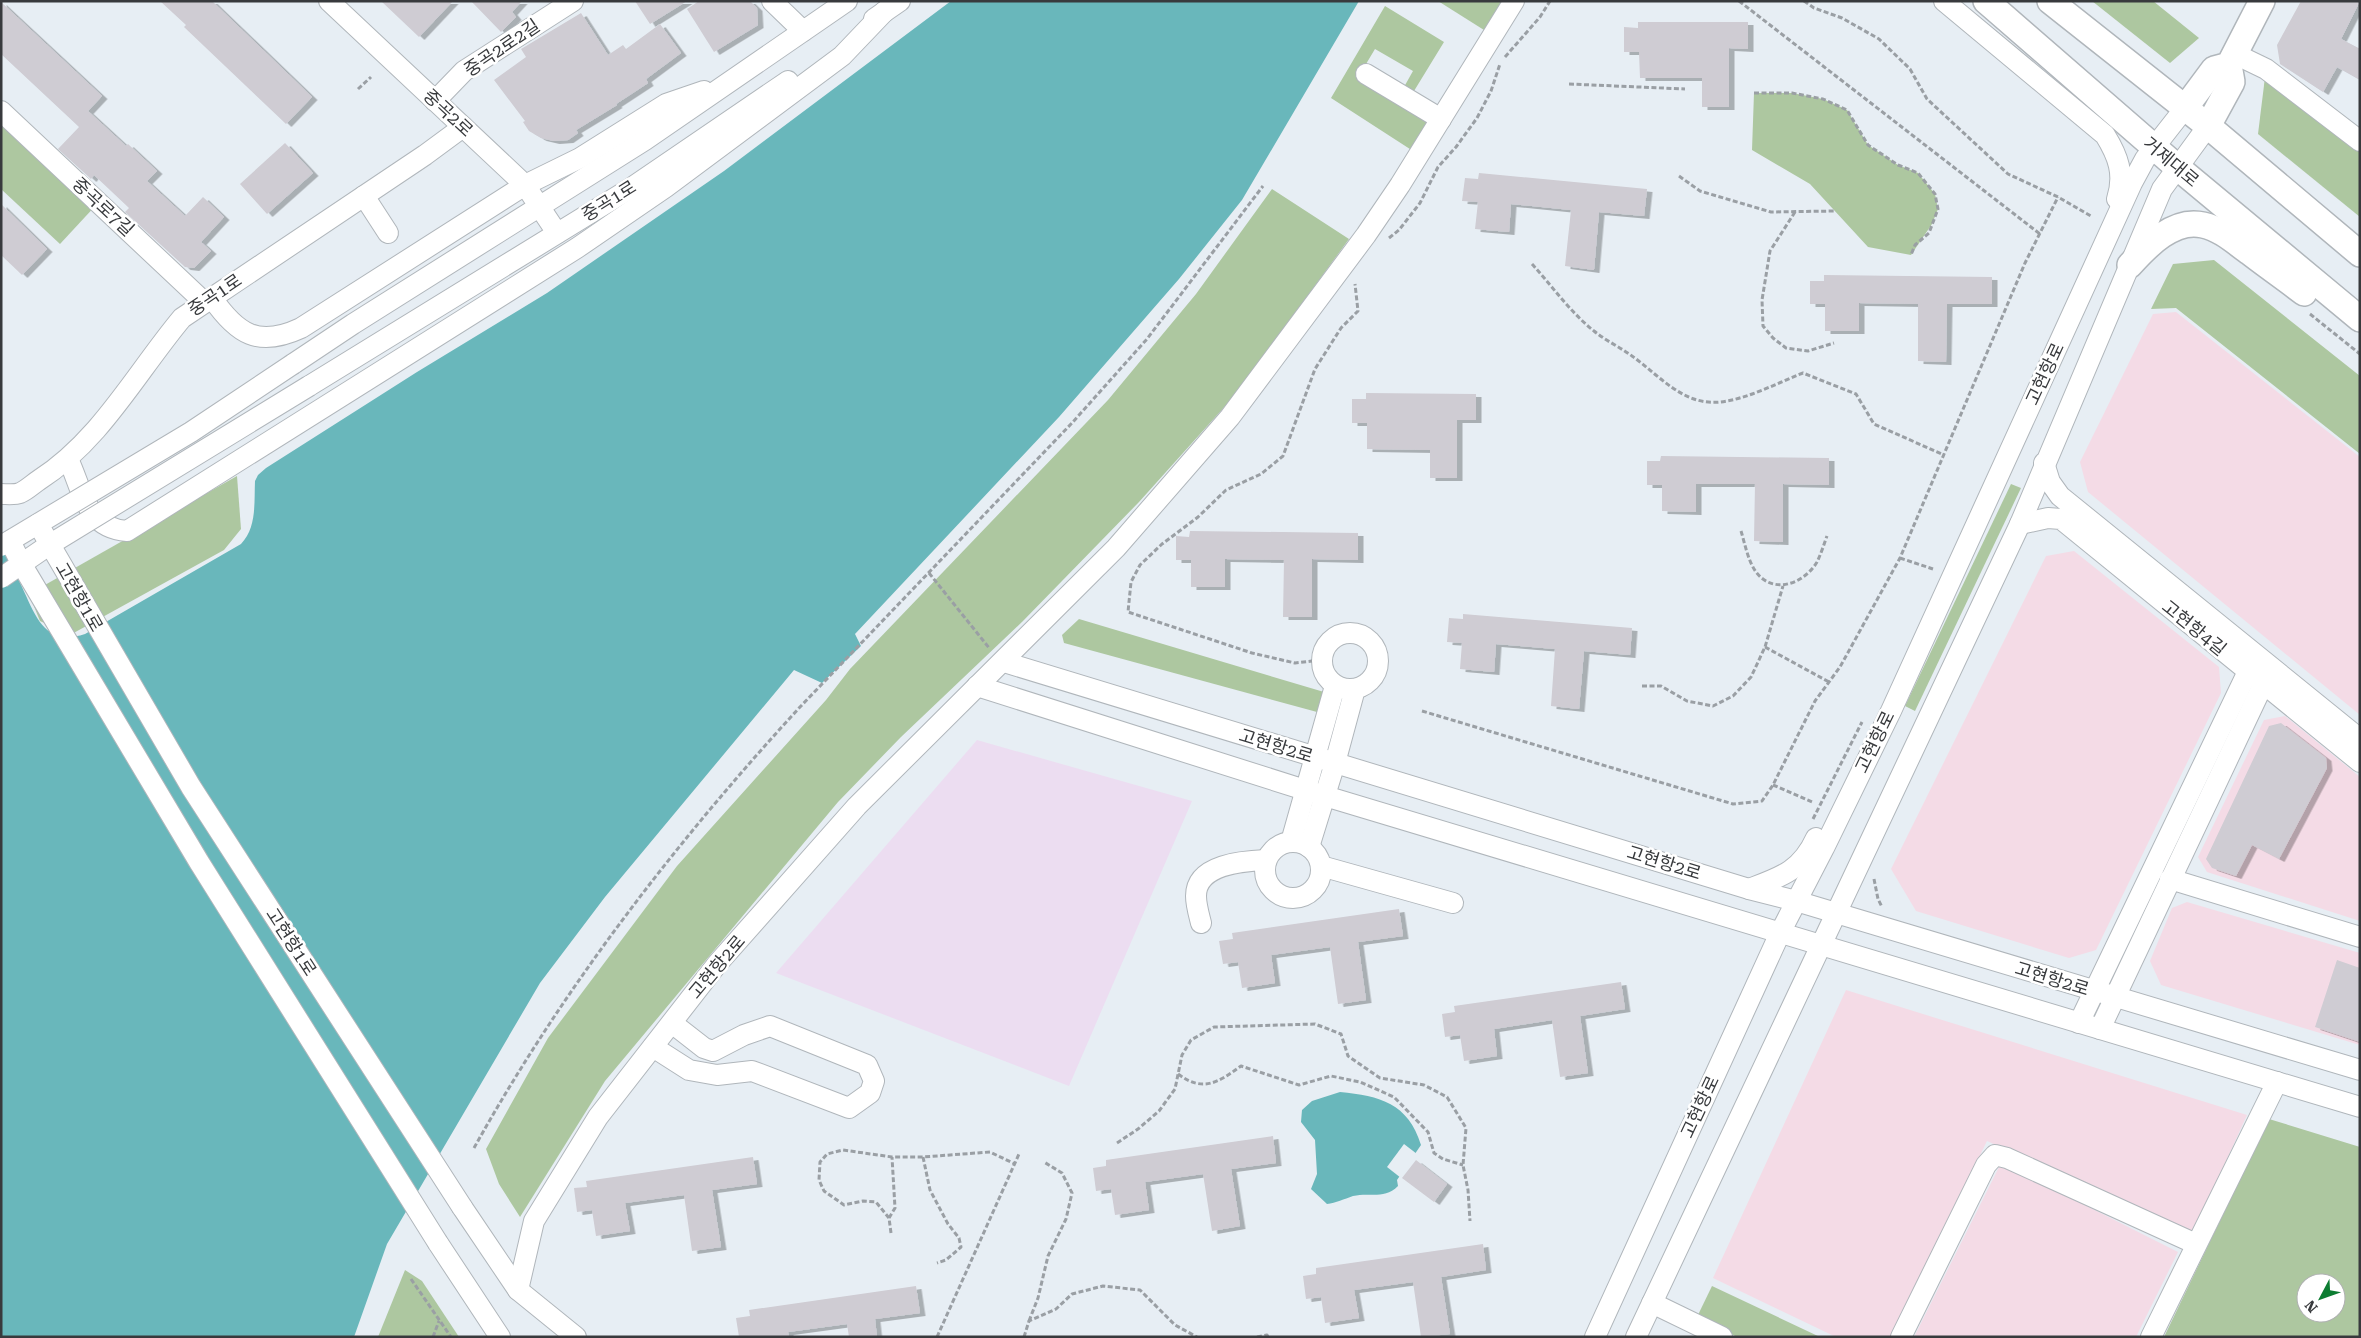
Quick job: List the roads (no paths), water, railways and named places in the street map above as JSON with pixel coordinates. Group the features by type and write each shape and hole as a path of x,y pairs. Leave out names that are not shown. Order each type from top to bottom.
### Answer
{"main road":[{"name":"거제대로","path":"1986,1 2177,167 2356,316"},
{"path":"2050,1 2208,126 2360,254"},
{"path":"2208,126 2232,82 2232,59 2262,1"},
{"path":"2185,108 2214,69 2232,59"},
{"path":"2130,265 2144,249 2159,237 2180,226 2202,224 2224,233 2313,300 2356,316"}],"street":[{"name":"중곡2로","path":"330,1 525,185 557,234"},
{"name":"중곡2로2길","path":"436,101 464,72 572,1"},
{"path":"772,1 803,31"},
{"name":"중곡1로","path":"6,544 191,432 361,319 645,140 847,1"},
{"path":"994,659 1116,548 1230,417 1375,238 1441,119 1514,1"},
{"path":"1944,1 2105,135 2121,168 2121,186 2109,221 2104,245"},
{"path":"68,459 90,510 101,524 112,530 127,531 569,253 666,187 842,56 893,6"},
{"name":"중곡1로","path":"1,578 49,546 631,188 893,6"},
{"path":"2232,59 2266,69 2360,142"},
{"path":"1366,74 1441,119"},
{"name":"중곡로7길","path":"1,111 208,300 236,328 252,335 283,336 301,328 525,185 580,158 666,104 729,82"},
{"name":"고현항로","path":"1596,1337 1780,933 1824,848 1890,711 2138,171 2154,147 2185,108"},
{"name":"고현항로","path":"1636,1337 2020,524 2044,463 2162,189 2208,126"},
{"name":"중곡1로","path":"1,494 20,493 68,459 99,427 134,383 157,348 182,318 463,127"},
{"path":"364,196 388,233"},
{"name":"고현항4길","path":"2044,463 2050,482 2060,496 2260,670 2360,762"},
{"name":"고현항4길","path":"2020,524 2048,518 2061,519 2260,670 2360,739"},
{"name":"고현항1로","path":"38,524 49,546 191,787 462,1207 518,1290 576,1337"},
{"name":"고현항1로","path":"6,544 22,565 199,862 438,1243 500,1337"},
{"path":"1344,633 1353,633 1370,640 1378,656 1378,666 1375,676 1369,683 1345,688 1326,677 1321,660 1328,643 1344,633"},
{"name":"고현항2로","path":"518,1290 534,1221 598,1118 718,963 857,806 977,686 994,659 1749,889 1796,901 2094,992 2360,1070"},
{"path":"2100,1029 2170,879 2260,670"},
{"path":"2079,1023 2260,670"},
{"name":"고현항2로","path":"977,686 1315,793 2360,1107"},
{"path":"1315,793 1314,758 1345,688"},
{"path":"1300,844 1315,793 1335,763 1345,688"},
{"path":"1749,889 1782,876 1795,868 1808,856 1866,733 1890,711"},
{"path":"1300,844 1318,856 1321,866 1318,885 1303,897 1293,899 1275,893 1269,886 1264,869 1266,860 1278,846 1300,844"},
{"path":"1201,923 1196,894 1203,876 1223,866 1266,860"},
{"path":"1321,866 1453,903"},
{"path":"2170,879 2360,937"},
{"path":"653,1047 689,1070 717,1075 752,1071 849,1108 870,1093 874,1081 867,1065 770,1026 744,1035 713,1051 704,1048 672,1023"},
{"path":"2151,1337 2277,1082"},
{"path":"1901,1337 1986,1165 1995,1155 2007,1158 2196,1244"},
{"path":"1652,1302 1722,1337"}],"water":[{"path":"951,1 1359,1 1242,200 1179,279 1059,417 855,634 861,646 822,683 794,670 605,897 540,983 387,1244 354,1337 1,1337 1,541 32,609 44,627 51,633 60,636 71,637 85,634 241,544 250,530 252,522 255,481 258,475 266,468 417,372 547,293 724,171"},
{"path":"1340,1092 1368,1096 1391,1104 1408,1120 1421,1145 1397,1180 1398,1186 1393,1190 1382,1194 1353,1196 1327,1204 1311,1189 1317,1174 1315,1140 1301,1122 1302,1110 1312,1101"}]}
